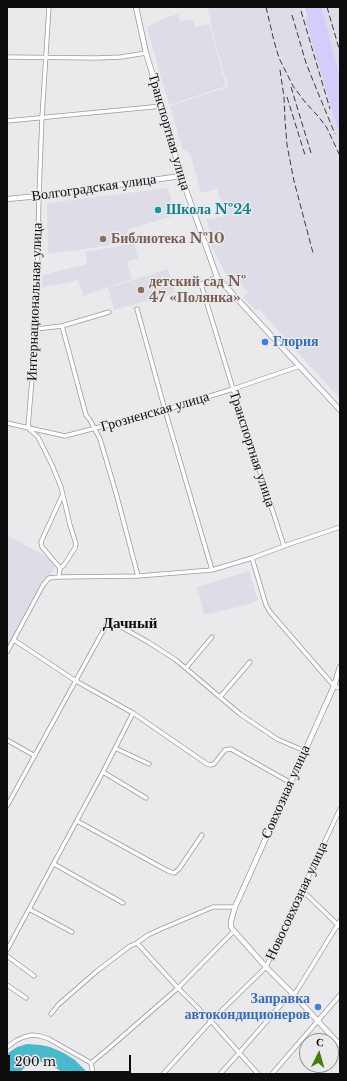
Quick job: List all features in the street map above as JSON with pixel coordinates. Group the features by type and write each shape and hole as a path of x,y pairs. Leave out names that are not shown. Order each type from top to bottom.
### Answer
{"street":[{"name":"Интернациональная улица","path":"28,428 36,329 42,117 49,7"},
{"name":"Транспортная улица","path":"136,7 146,53 181,176 217,277 201,284 233,389 284,546"},
{"path":"7,57 121,57 146,53"},
{"path":"7,121 162,106"},
{"name":"Волгоградская улица","path":"7,199 39,196 181,176"},
{"path":"217,277 340,410"},
{"path":"136,309 212,570"},
{"path":"36,329 62,326 109,312"},
{"path":"62,326 86,415 95,428 100,439 138,576"},
{"name":"Грозненская улица","path":"7,424 65,436 165,410 300,366"},
{"path":"28,428 38,437 58,480 76,544 64,565 60,568 59,577"},
{"path":"60,568 42,547 41,542 62,496"},
{"path":"7,652 43,585 49,578 138,576 212,570 252,558 340,527"},
{"path":"252,558 266,605 270,612 334,686 340,688"},
{"path":"7,806 110,620 176,660 240,714 277,739 305,751"},
{"path":"186,668 212,637"},
{"path":"14,640 76,681 133,713 210,765 214,764 225,750 231,749 291,783"},
{"path":"220,697 250,662"},
{"name":"Совхозная улица","path":"234,931 231,924 235,907 334,686 340,667"},
{"path":"7,950 77,821 133,713"},
{"path":"7,740 34,756"},
{"path":"115,748 149,764"},
{"path":"103,772 146,798"},
{"name":"Новосовхозная улица","path":"163,1074 211,1021 266,967 338,818 340,809"},
{"path":"77,821 174,873 179,869 202,835"},
{"path":"54,864 123,903"},
{"path":"220,1074 285,1000 293,994 339,924 302,890"},
{"path":"51,1014 58,1005 97,971 130,946 148,935 213,907 235,907"},
{"path":"29,909 72,932"},
{"path":"91,1063 178,988 234,931 340,1045"},
{"path":"137,943 178,988 211,1021 258,1074"},
{"path":"7,956 34,976"},
{"path":"7,985 26,998"},
{"path":"272,1074 340,995"},
{"path":"7,1047 17,1040 32,1035 40,1036 49,1039 91,1063 93,1074"}],"shaded area":[{"path":"208,7 302,7 340,139 340,399 259,309 256,311 243,297 248,292 239,283 231,285 212,249 207,219 225,216 217,189 201,193 190,153 183,150 170,106 228,87 212,31"},
{"path":"305,7 324,7 322,9 340,76 340,138 305,18 307,17"},
{"path":"340,7 340,76 322,8"},
{"path":"178,14 180,21 194,20 195,27 209,24 226,86 169,105 147,27 162,19"},
{"path":"168,188 176,215 127,230 128,243 48,254 47,203"},
{"path":"134,243 138,258 127,262 132,279 83,296 78,280 42,288 42,275 87,264 85,252"},
{"name":"детский сад № 47 «Полянка»","path":"168,269 175,293 114,310 108,288"},
{"path":"7,535 57,563 7,650"},
{"path":"249,571 258,600 247,605 204,615 197,587"}],"water":[{"path":"27,1044 50,1047 62,1052 75,1060 87,1074 66,1074 52,1066 36,1061 30,1062 18,1074 7,1074 7,1054 17,1047"}],"railway":[{"path":"266,7 279,58 293,86 327,128 340,156"},
{"path":"327,7 340,52"},
{"path":"301,11 330,109"},
{"path":"292,15 306,63 335,134"},
{"path":"280,70 284,97 287,145 294,181 313,253"},
{"path":"291,87 311,153"},
{"path":"287,97 305,155"}],"place":[{"name":"Школа №24","path":"158,210"},
{"name":"Библиотека №10","path":"103,239"},
{"name":"детский сад № 47 «Полянка»","path":"141,290"},
{"name":"Глория","path":"265,342"},
{"name":"Заправка автокондиционеров","path":"318,1007"}],"district":[{"name":"Дачный","path":"130,624"}]}
